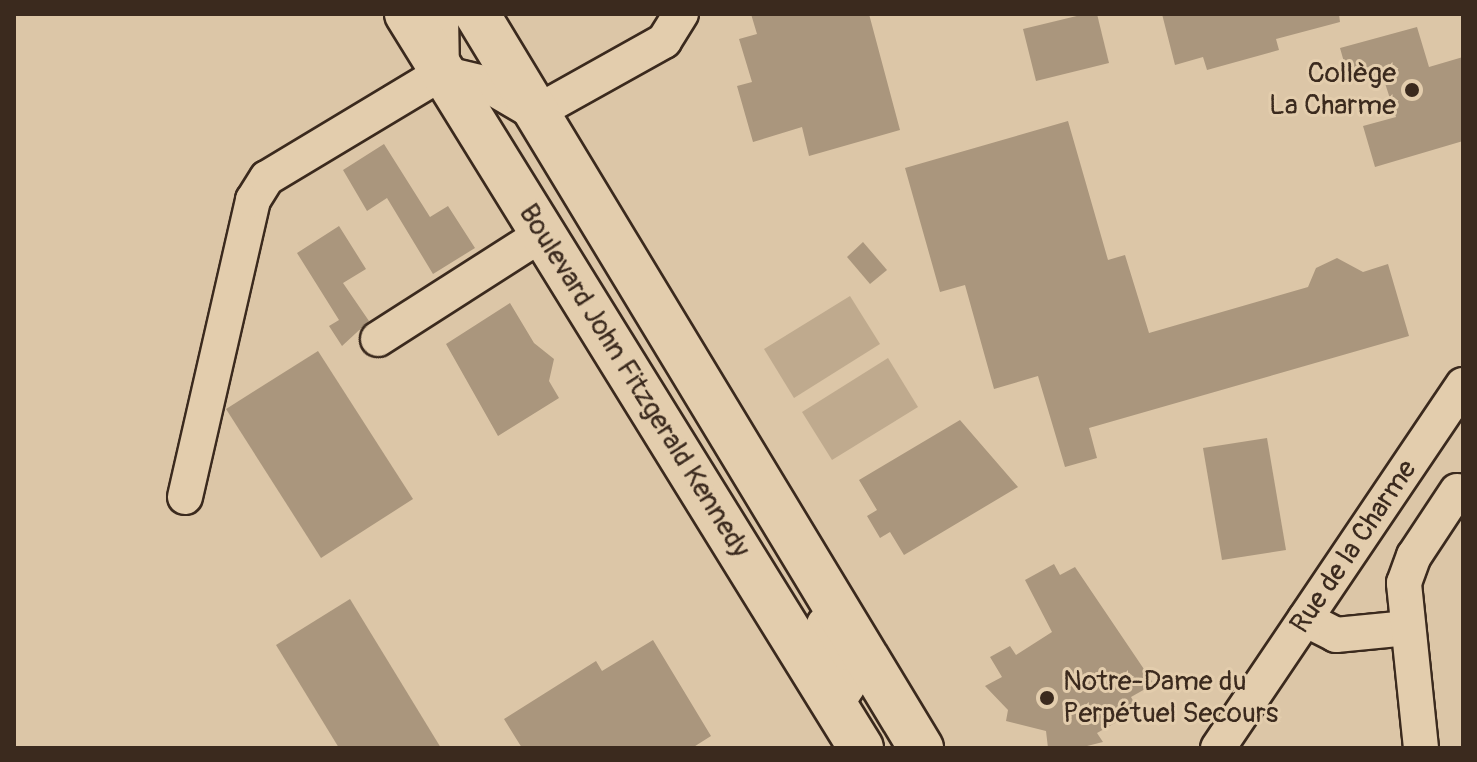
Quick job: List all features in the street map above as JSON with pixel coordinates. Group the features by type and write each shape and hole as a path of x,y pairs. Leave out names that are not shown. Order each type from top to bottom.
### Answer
{"main road":[{"name":"Boulevard John Fitzgerald Kennedy","path":"407,14 861,748"},
{"name":"Boulevard John Fitzgerald Kennedy","path":"477,14 921,748"}],"street":[{"path":"441,14 442,73"},
{"path":"185,497 253,200 267,178 442,73 484,83 535,113 668,23"},
{"path":"378,339 542,234"},
{"name":"Rue de la Charme","path":"1218,748 1463,385"},
{"path":"1413,459 1460,497 1414,556 1404,583 1421,748"},
{"path":"811,568 813,608 845,662 848,686 835,706"},
{"path":"1305,619 1336,635 1408,628"}],"shaded area":[{"path":"850,296 880,344 794,398 764,349"},
{"path":"888,358 918,407 832,460 802,412"}],"building":[{"path":"751,14 869,14 900,130 809,156 802,127 753,142 737,86 752,82 739,39 757,34"},
{"path":"1097,14 1109,63 1036,81 1023,29"},
{"path":"1162,14 1339,14 1340,22 1276,39 1279,50 1207,70 1203,57 1175,65"},
{"path":"1417,27 1429,67 1463,57 1463,141 1375,167 1363,126 1396,117 1382,74 1350,83 1340,48"},
{"path":"1068,121 1108,260 1125,255 1149,333 1308,287 1316,268 1337,258 1363,272 1388,264 1409,336 1089,428 1097,458 1065,467 1038,376 994,389 965,285 940,292 905,168"},
{"path":"384,144 430,217 448,206 475,248 433,274 387,198 367,211 343,170"},
{"path":"339,226 366,269 343,283 369,321 342,346 329,326 339,320 297,253"},
{"path":"863,242 887,270 870,284 847,257"},
{"path":"510,303 534,343 554,359 549,381 559,398 498,436 446,344"},
{"path":"318,351 413,499 321,558 226,409"},
{"path":"960,420 1018,487 904,555 890,532 880,538 867,516 877,510 859,480"},
{"path":"1267,438 1286,550 1222,560 1203,448"},
{"path":"1054,564 1060,575 1075,567 1154,684 1131,697 1138,710 1097,733 1103,742 1079,748 1048,748 1046,731 1006,721 1008,710 985,686 1002,677 990,657 1010,646 1016,655 1052,632 1025,580"},
{"path":"350,599 441,748 339,748 276,645"},
{"path":"653,640 711,736 692,748 522,748 504,719 596,661 602,671"}],"place":[{"name":"Collège La Charme","path":"1412,90"},
{"name":"Notre-Dame du Perpétuel Secours","path":"1047,698"}]}
